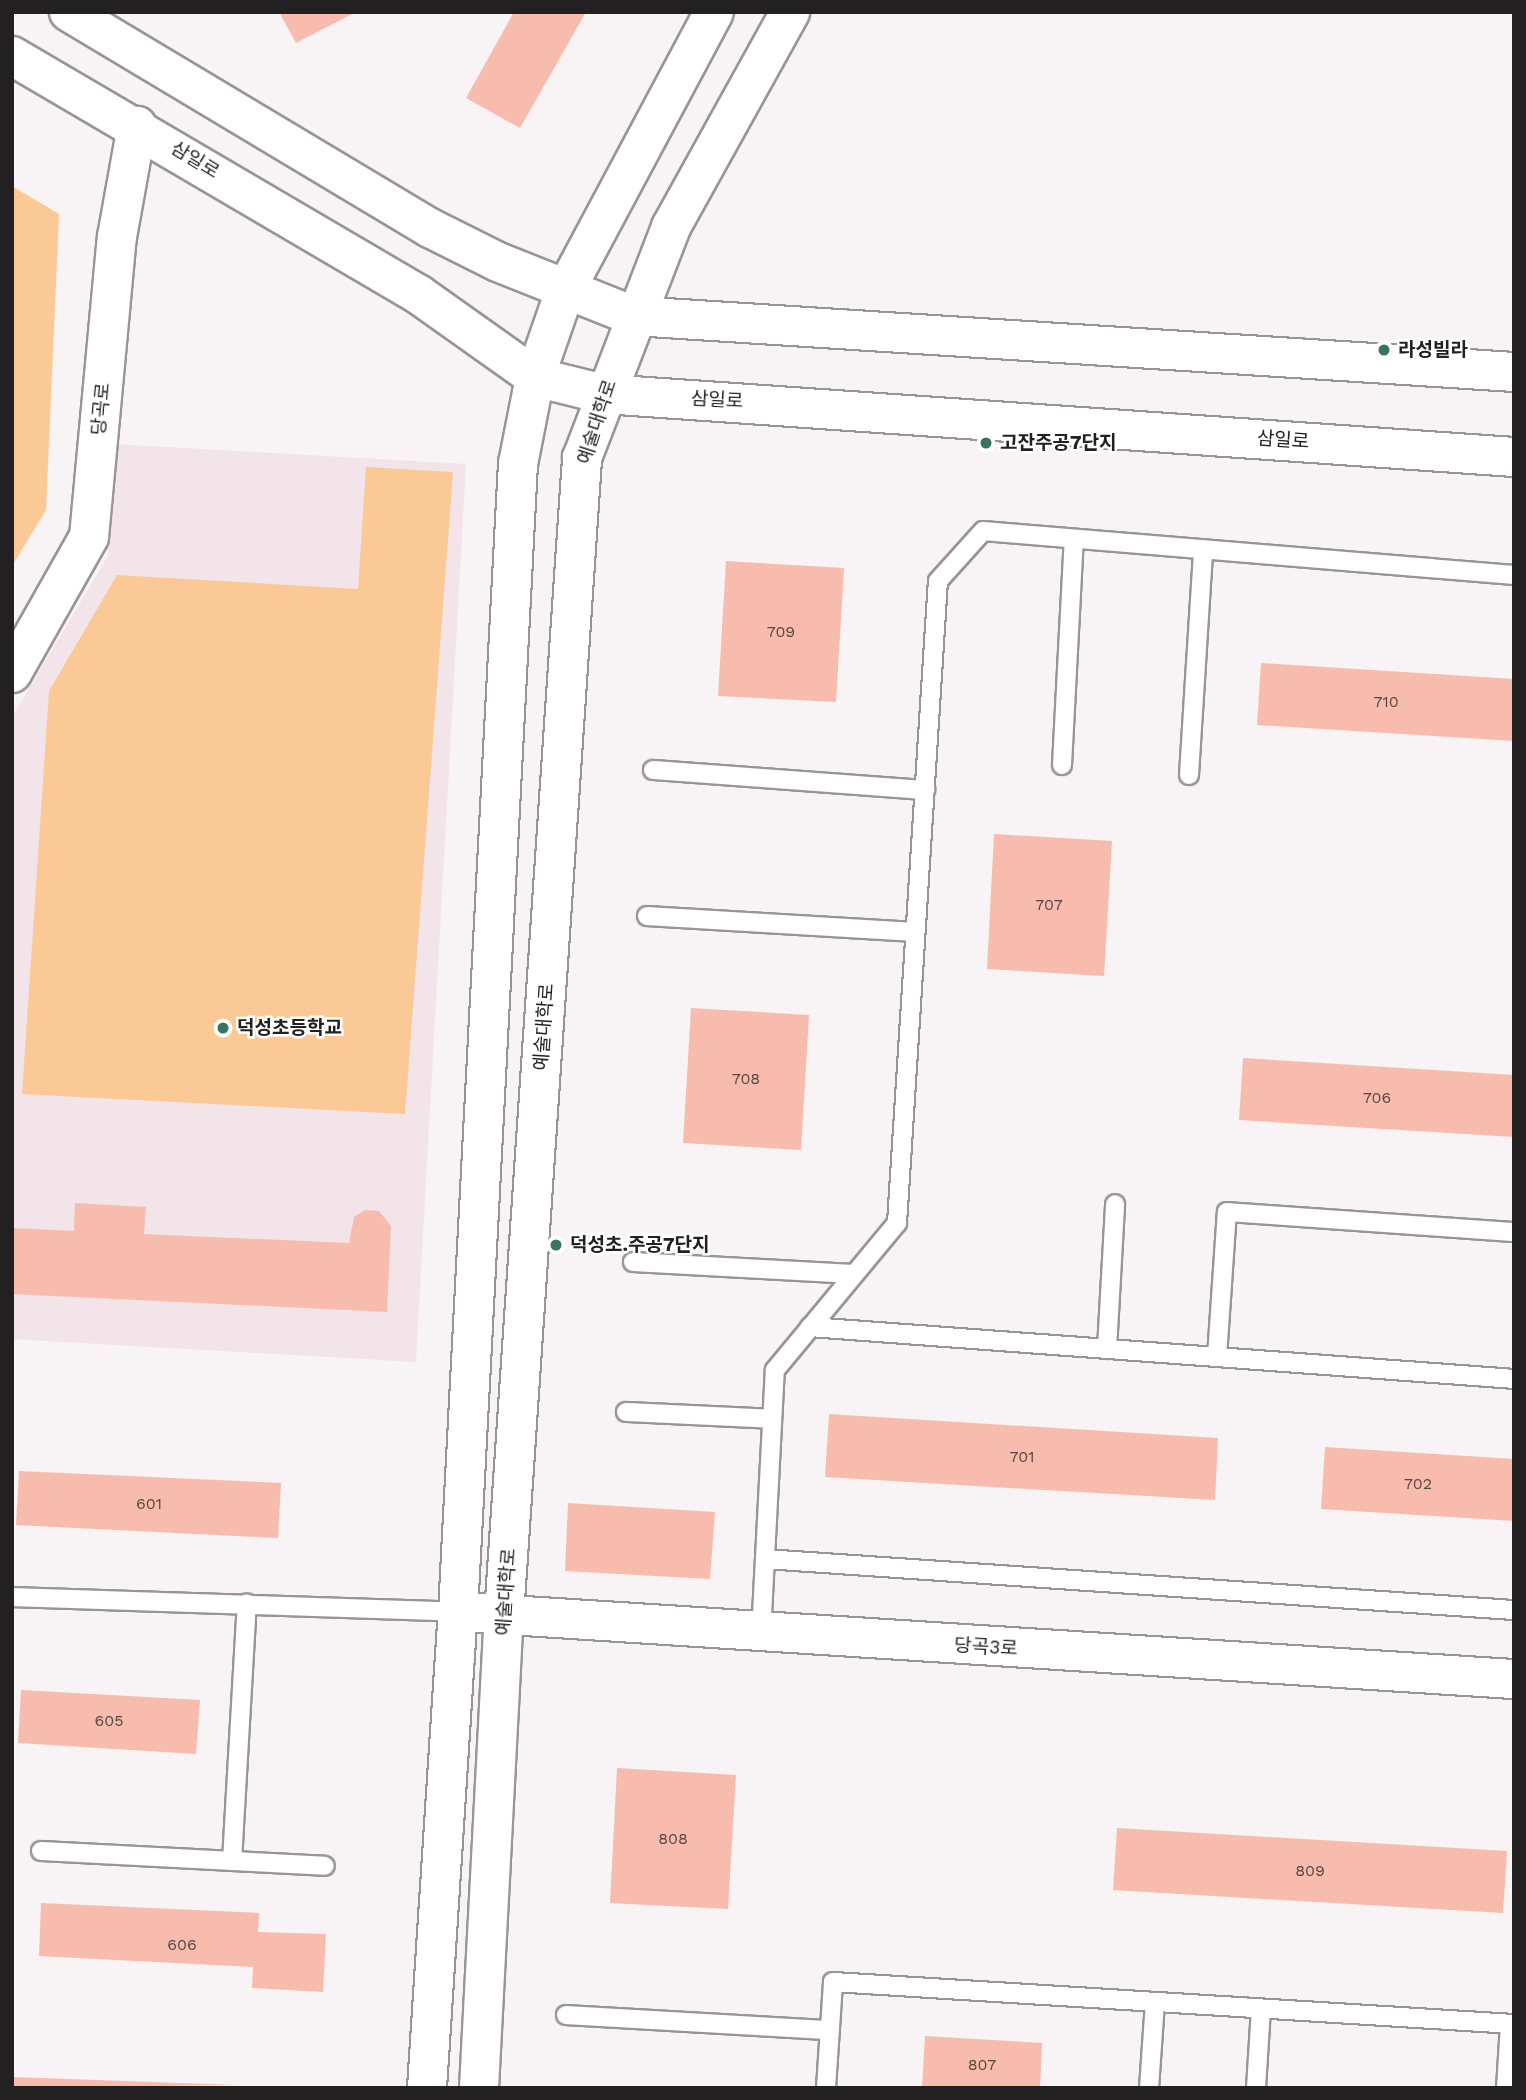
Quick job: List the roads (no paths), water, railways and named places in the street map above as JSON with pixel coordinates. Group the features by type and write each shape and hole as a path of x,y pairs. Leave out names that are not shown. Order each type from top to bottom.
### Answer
{"street":[{"path":"69,12 430,228 565,291 634,316 1514,372"},
{"path":"427,2088 458,1612 518,464 535,377 565,291 714,12"},
{"name":"예술대학로","path":"479,2088 504,1615 582,458 634,316 671,227 790,12"},
{"name":"삼일로","path":"12,56 137,126 418,294 535,377 604,394 1514,457"},
{"name":"당곡로","path":"12,673 89,537 117,237 137,126"},
{"name":"당곡3로","path":"458,1612 1514,1679"}],"lane":[{"path":"761,1633 775,1370 897,1223 938,581 983,531 1514,575"},
{"path":"1062,765 1074,540"},
{"path":"1189,775 1203,550"},
{"path":"653,770 925,790"},
{"path":"647,916 915,932"},
{"path":"1107,1349 1115,1204"},
{"path":"1217,1357 1227,1212 1514,1232"},
{"path":"633,1262 855,1274"},
{"path":"810,1327 1514,1378"},
{"path":"626,1412 772,1419"},
{"path":"765,1559 1514,1610"},
{"path":"12,1597 458,1612"},
{"path":"232,1861 247,1603"},
{"path":"41,1851 325,1866"},
{"path":"826,2088 833,1982 1512,2024 1506,2088"},
{"path":"1149,2088 1155,2002"},
{"path":"1256,2088 1261,2009"},
{"path":"566,2015 830,2030"}],"place":[{"name":"라성빌라","path":"1384,350"},
{"name":"고잔주공7단지","path":"986,443"},
{"name":"덕성초등학교","path":"223,1028"},
{"name":"덕성초.주공7단지","path":"556,1245"}]}
